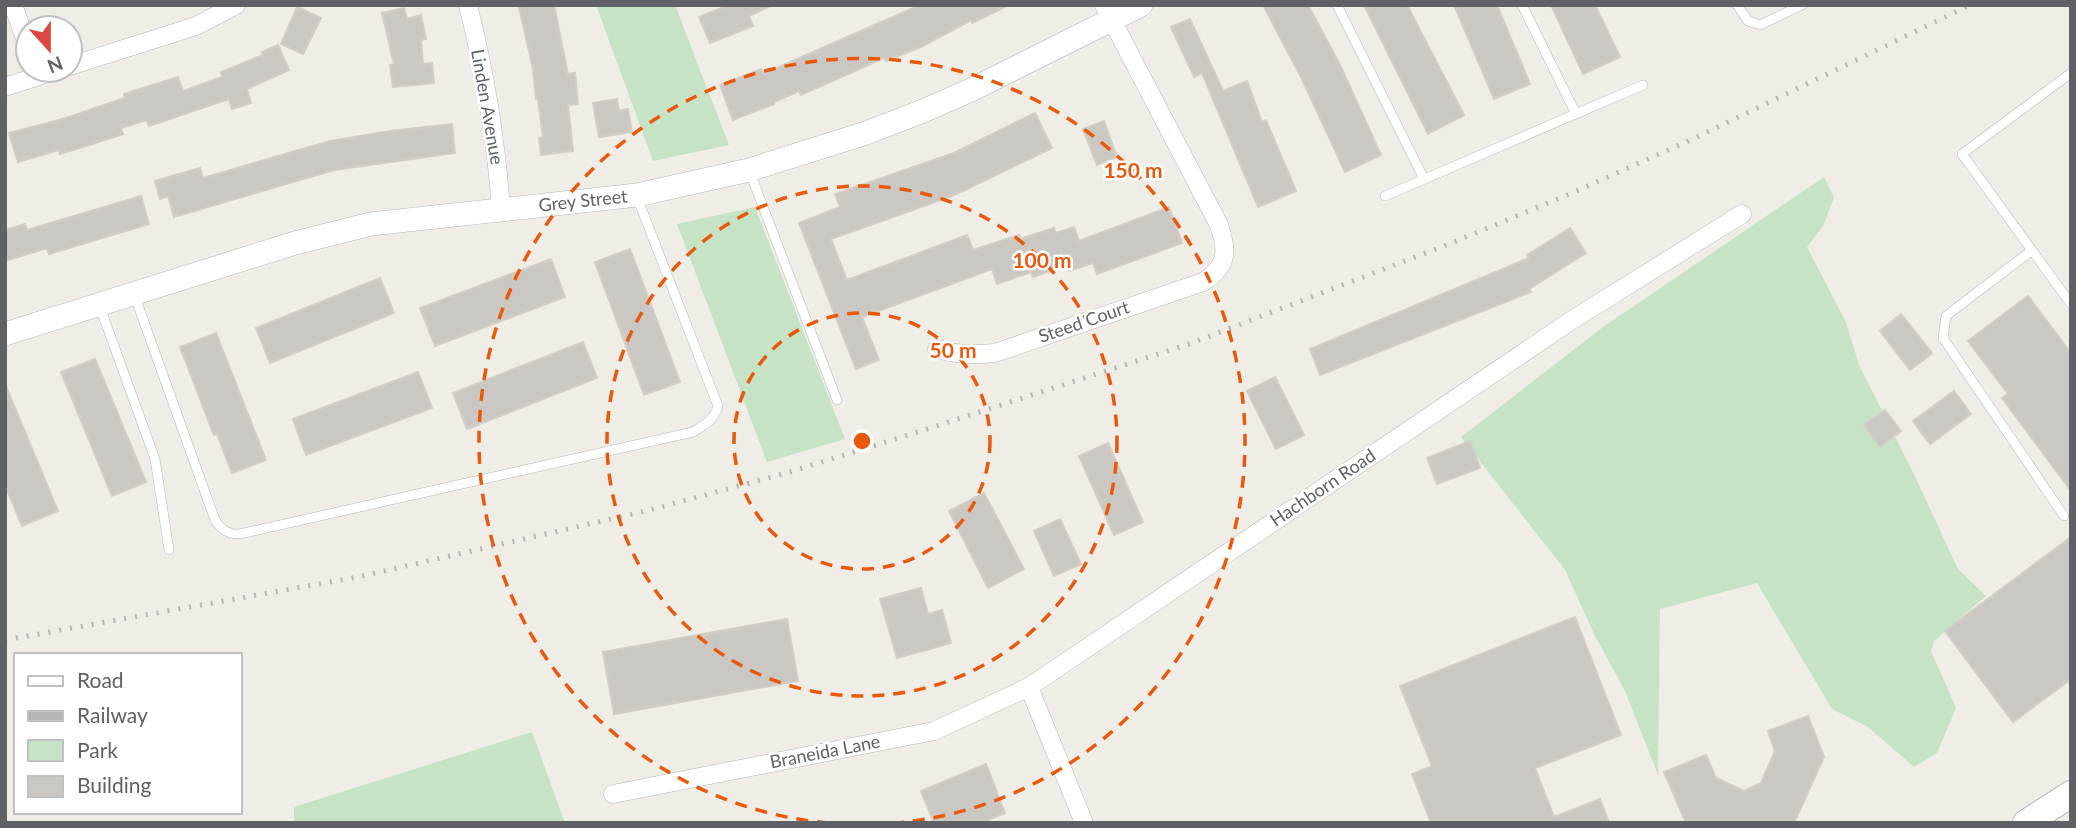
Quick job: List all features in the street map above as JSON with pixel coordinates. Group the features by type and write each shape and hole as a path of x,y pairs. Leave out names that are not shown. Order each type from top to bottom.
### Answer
{"main road":[{"path":"2026,823 2071,794"}],"street":[{"path":"84,62 196,26 236,5"},
{"name":"Linden Avenue","path":"468,5 486,88 501,209"},
{"name":"Grey Street","path":"5,334 329,233 392,221 637,195 749,170 854,137 923,111 1107,13 1141,5"},
{"name":"Steed Court","path":"937,349 970,356 995,353 1203,282 1213,275 1222,263 1226,253 1219,225 1107,13"},
{"name":"Hachborn Road","path":"1029,687 1572,320 1742,214"},
{"path":"1029,687 1084,823"},
{"name":"Braneida Lane","path":"613,794 934,731 1029,687"}],"lane":[{"path":"1337,5 1424,179"},
{"path":"1522,5 1576,114"},
{"path":"1737,5 1748,21 1760,25 1801,5"},
{"path":"2071,72 1962,154 2071,304"},
{"path":"1385,196 1643,85"},
{"path":"749,170 837,400"},
{"path":"134,294 215,520 222,530 230,534 240,534 693,432 707,424 716,414 718,406 637,195"},
{"path":"2032,250 1945,316 1943,338 2064,516"},
{"path":"99,305 155,459 169,550"}],"green space":[{"path":"596,5 675,5 729,145 653,161"},
{"path":"1824,177 1834,198 1823,226 1807,247 1846,322 1859,365 1958,569 1986,596 1934,641 1931,651 1956,708 1937,753 1914,767 1868,727 1832,709 1757,583 1660,609 1658,775 1625,691 1595,636 1565,570 1461,437 1603,327"},
{"path":"755,207 845,439 767,462 677,224"},
{"path":"532,732 565,823 294,823 294,807"}],"building":[{"path":"554,5 568,74 575,73 578,104 568,105 573,151 541,155 539,138 543,137 538,99 519,7"},
{"path":"729,5 772,5 749,16 753,26 710,43 699,17"},
{"path":"920,5 1009,5 972,23 971,20 921,47 886,61 884,58 801,95 799,91 733,120 720,85 761,69 763,74"},
{"path":"1263,5 1308,5 1341,67 1381,155 1345,172 1302,79"},
{"path":"1364,5 1407,5 1464,115 1428,134"},
{"path":"1454,5 1497,5 1530,84 1494,99"},
{"path":"1551,5 1595,5 1620,57 1583,74"},
{"path":"297,7 321,18 303,54 281,44"},
{"path":"404,8 407,19 421,15 426,39 421,40 423,64 432,63 434,83 393,87 390,65 394,64 382,13"},
{"path":"1190,19 1223,91 1247,81 1262,122 1266,120 1296,191 1258,207 1202,73 1194,77 1171,27"},
{"path":"278,45 289,70 247,89 251,103 232,109 229,99 149,126 147,120 121,128 123,134 60,154 59,150 18,162 9,133 63,119 125,98 124,94 178,77 183,91 222,77 221,72 263,55 262,52"},
{"path":"617,99 619,111 628,109 632,132 599,137 593,103"},
{"path":"1035,113 1052,148 952,196 831,239 847,280 967,235 973,250 1019,235 1020,239 1054,228 1056,233 1074,227 1079,241 1169,207 1182,243 1097,274 1093,263 1069,271 1067,265 1033,277 1031,272 997,284 992,269 862,317 879,360 856,369 799,223 840,207 835,194 954,153"},
{"path":"1104,121 1117,157 1097,165 1083,129"},
{"path":"452,124 455,153 334,170 174,217 168,196 160,199 155,181 200,168 203,178 330,141"},
{"path":"141,196 149,224 49,254 47,248 5,261 5,230 25,224 27,230"},
{"path":"1570,228 1586,253 1529,289 1531,292 1320,375 1310,349 1529,258 1527,255"},
{"path":"630,249 680,382 644,395 595,262"},
{"path":"551,259 565,297 435,346 420,308"},
{"path":"380,278 394,313 270,363 256,328"},
{"path":"2028,296 2071,353 2071,491 2002,398 2008,394 1968,341"},
{"path":"1901,314 1932,353 1910,370 1880,331"},
{"path":"216,333 266,460 232,473 217,434 214,435 180,347"},
{"path":"583,342 597,378 467,429 453,393"},
{"path":"95,359 146,482 112,496 61,372"},
{"path":"418,372 432,408 306,455 293,419"},
{"path":"1275,377 1304,435 1276,449 1247,391"},
{"path":"5,384 58,511 22,526 5,485"},
{"path":"1954,391 1971,414 1930,444 1913,421"},
{"path":"1885,410 1901,431 1880,447 1864,425"},
{"path":"1470,441 1480,468 1437,484 1427,458"},
{"path":"1108,443 1143,522 1114,535 1079,456"},
{"path":"984,493 1024,569 988,588 949,511"},
{"path":"1060,519 1081,564 1054,576 1034,531"},
{"path":"2071,537 2071,679 2013,722 1945,631"},
{"path":"921,588 928,614 942,610 951,643 897,658 880,599"},
{"path":"1575,617 1621,735 1535,768 1554,817 1600,799 1609,823 1431,823 1412,774 1432,766 1400,686"},
{"path":"787,619 798,681 614,714 603,652"},
{"path":"1808,716 1824,757 1794,823 1686,823 1664,772 1706,755 1716,778 1744,791 1761,783 1775,751 1768,731"},
{"path":"986,764 1005,813 981,823 934,823 921,791"}],"railway":[{"path":"5,640 358,577 646,511 790,472 924,430 1189,344 1449,244 1695,138 1970,5"}]}
